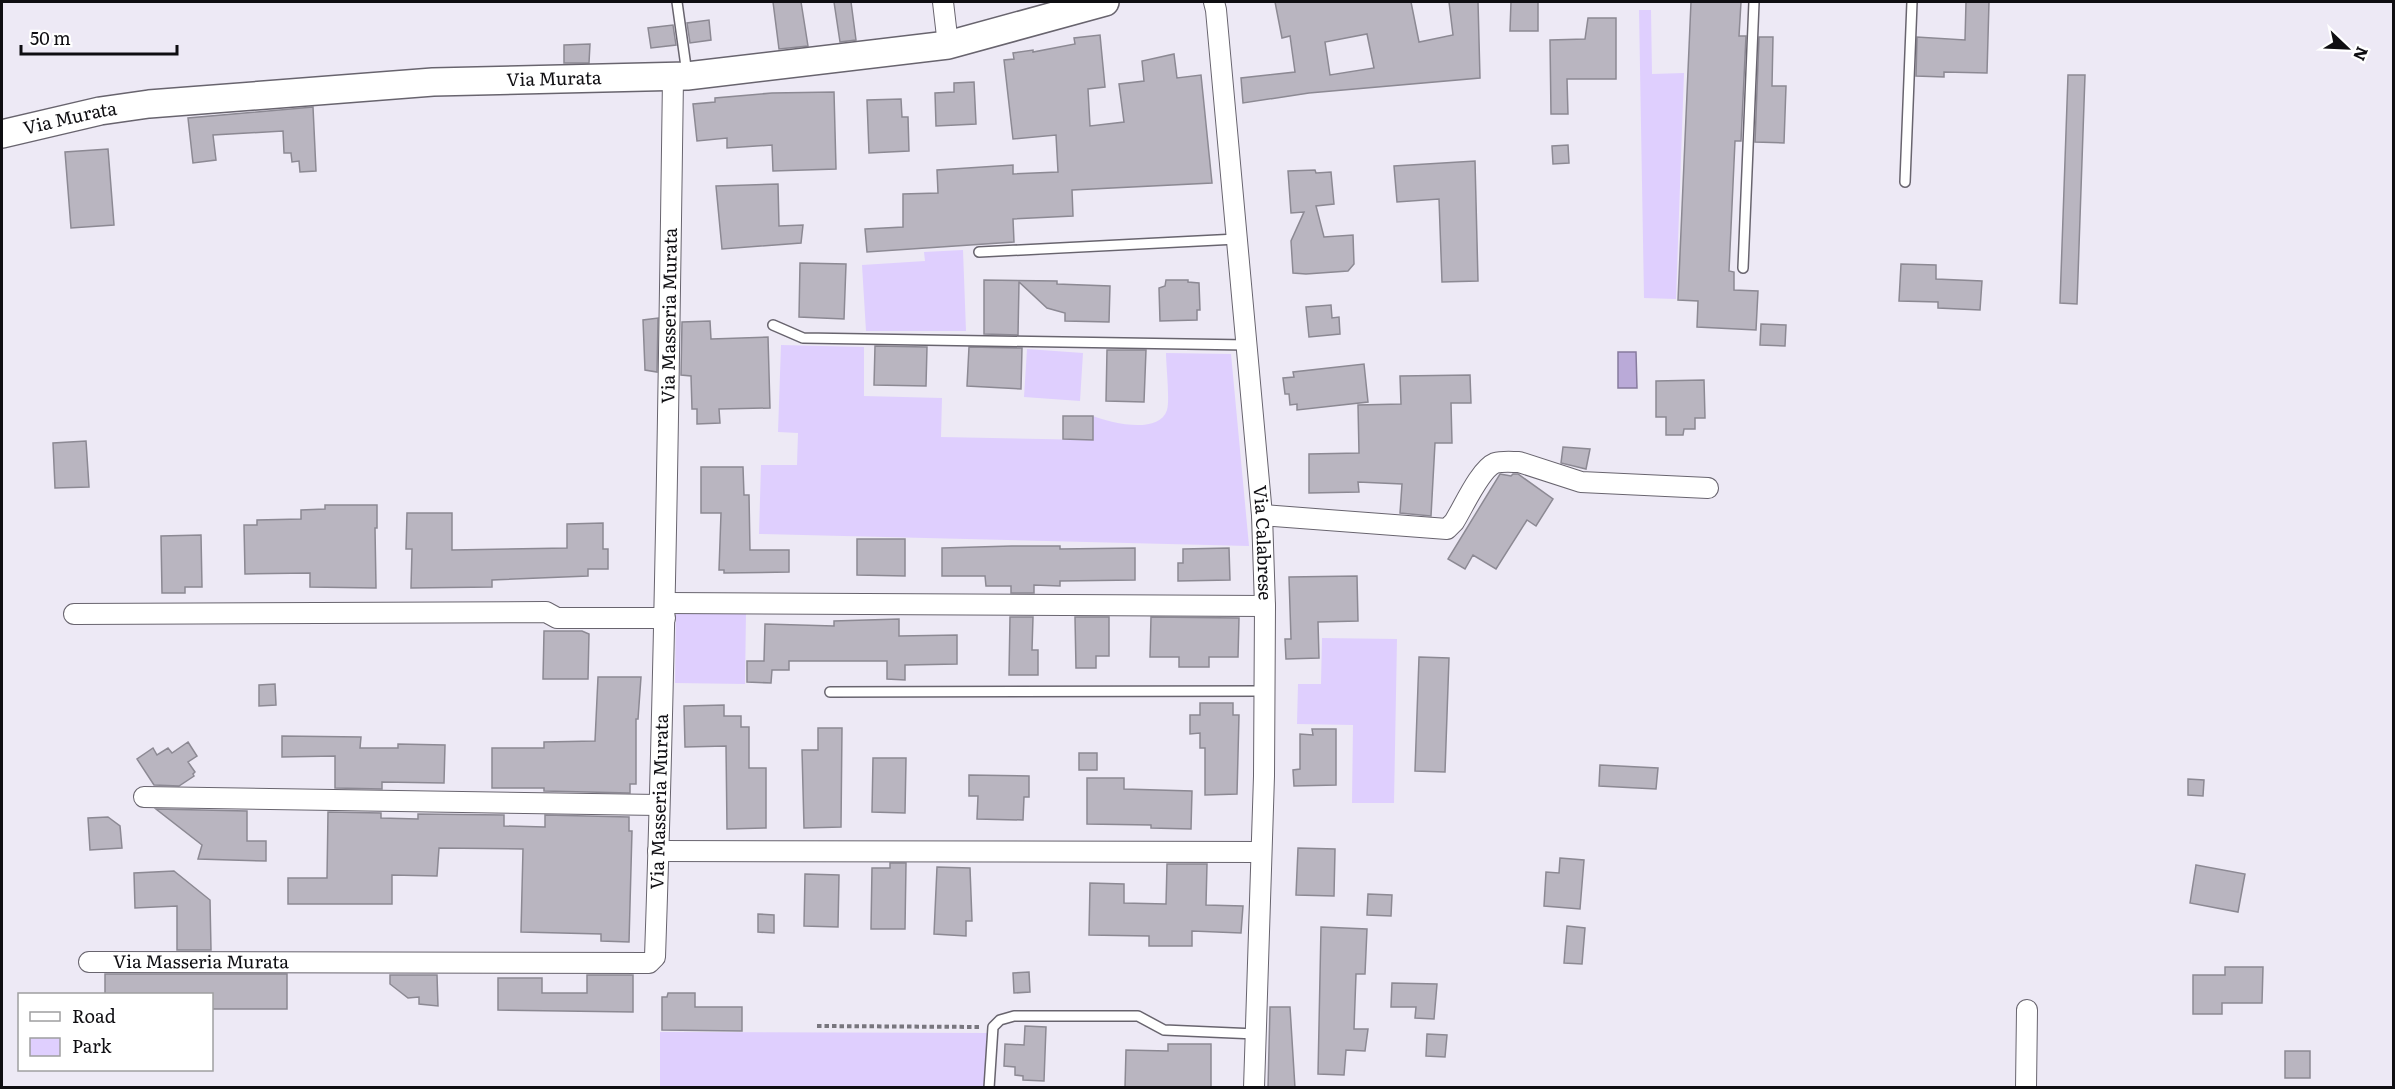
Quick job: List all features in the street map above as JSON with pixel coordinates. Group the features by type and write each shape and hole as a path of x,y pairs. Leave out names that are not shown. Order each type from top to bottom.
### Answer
{"street":[{"path":"943,2 948,45"},
{"name":"Via Murata","path":"2,134 100,111 149,104 433,82 680,77 948,45 1105,2"},
{"name":"Via Calabrese","path":"1214,2 1262,515 1265,606 1264,692 1254,1088"},
{"name":"Via Masseria Murata","path":"89,962 649,963 655,957 680,77"},
{"path":"1262,515 1447,529 1454,522 1486,469 1496,463 1509,461 1519,462 1581,482 1708,488"},
{"path":"74,614 546,612 557,618 665,611 1265,606"},
{"path":"144,797 659,805"},
{"path":"658,851 1261,852"},
{"path":"2025,1088 2027,1010"}],"lane":[{"path":"677,2 680,77"},
{"path":"1743,268 1754,2"},
{"path":"1905,182 1912,2"},
{"path":"978,252 1237,239"},
{"path":"773,326 786,329 803,338 1247,345"},
{"path":"830,692 1264,692"},
{"path":"989,1088 993,1027 1000,1020 1014,1016 1138,1016 1164,1030 1256,1034"}],"path":[{"path":"817,1026 993,1027"}],"green space":[{"path":"1639,10 1651,10 1652,74 1684,73 1676,299 1644,298"},
{"path":"963,250 966,331 866,331 862,265 925,261 924,252"},
{"path":"781,345 864,347 864,396 942,398 941,437 1092,440 1093,416 1122,424 1145,425 1162,418 1167,410 1166,353 1231,354 1249,546 759,534 761,465 797,465 798,433 778,432"},
{"path":"1027,349 1083,353 1080,401 1024,397"},
{"path":"676,610 746,611 745,684 675,683"},
{"path":"1322,638 1397,639 1394,803 1352,803 1353,725 1297,724 1298,684 1321,684"},
{"path":"660,1032 987,1033 985,1087 660,1088"}],"shaded area":[{"path":"1618,352 1636,352 1637,388 1618,388"}],"building":[{"path":"773,2 801,2 808,46 779,49"},
{"path":"834,2 851,2 856,40 840,42"},
{"path":"1275,2 1411,2 1419,42 1453,35 1449,2 1478,2 1480,78 1309,93 1243,103 1241,78 1295,72 1290,36 1282,38","holes":["1367,34 1374,68 1330,75 1325,42"]},
{"path":"1511,2 1538,2 1538,31 1510,31"},
{"path":"1691,2 1741,2 1739,36 1746,36 1741,141 1735,141 1729,271 1734,272 1734,290 1758,291 1756,330 1697,327 1698,301 1678,300"},
{"path":"1966,2 1989,2 1987,73 1944,72 1944,77 1916,76 1917,37 1965,40"},
{"path":"1588,18 1616,18 1616,79 1567,79 1568,114 1551,114 1550,40 1585,39"},
{"path":"709,20 711,40 690,43 687,23"},
{"path":"673,25 676,45 651,48 648,28"},
{"path":"1100,35 1105,87 1088,89 1090,126 1124,122 1119,84 1144,81 1142,61 1174,54 1177,78 1201,75 1212,183 1072,190 1073,216 1013,219 1014,242 867,252 865,229 903,227 903,194 938,193 937,170 1013,165 1013,174 1058,172 1056,135 1013,139 1004,60 1014,59 1013,53 1033,50 1033,52 1075,44 1074,38"},
{"path":"1759,37 1773,37 1772,86 1786,86 1784,143 1755,142"},
{"path":"590,44 589,63 564,63 564,45"},
{"path":"2068,75 2085,75 2077,304 2060,303"},
{"path":"974,82 976,124 936,126 935,93 954,92 954,83"},
{"path":"834,92 836,169 773,171 772,145 727,148 727,138 697,141 693,104 715,102 715,98 772,93"},
{"path":"901,99 902,117 908,117 909,151 869,153 867,100"},
{"path":"313,107 316,171 300,172 299,161 292,162 291,153 284,153 283,131 213,135 216,160 193,163 188,118"},
{"path":"1568,145 1569,163 1553,164 1552,146"},
{"path":"108,149 114,225 71,228 65,152"},
{"path":"1475,161 1478,281 1442,282 1439,199 1397,202 1394,166"},
{"path":"1315,170 1316,173 1331,172 1334,204 1316,206 1324,237 1353,235 1354,264 1348,271 1293,273 1291,241 1304,212 1291,213 1288,171"},
{"path":"778,184 779,226 803,225 801,243 722,249 716,186"},
{"path":"800,263 846,264 844,319 799,317"},
{"path":"1901,264 1936,265 1936,279 1982,281 1980,310 1938,308 1938,302 1899,301"},
{"path":"984,280 1057,281 1057,284 1110,286 1109,322 1065,321 1065,313 1047,308 1019,282 1018,335 984,334"},
{"path":"1166,280 1188,280 1188,282 1199,283 1200,310 1197,310 1197,320 1160,321 1159,288 1165,286"},
{"path":"1331,305 1332,318 1339,317 1340,334 1309,337 1306,307"},
{"path":"658,318 657,372 645,370 643,320"},
{"path":"710,321 711,339 768,337 770,408 719,409 720,423 697,424 697,409 692,409 691,376 681,375 682,322"},
{"path":"1761,324 1786,325 1785,346 1760,345"},
{"path":"875,346 927,347 926,386 874,385"},
{"path":"969,347 1022,348 1021,389 967,386"},
{"path":"1107,350 1146,350 1144,402 1106,401"},
{"path":"1364,364 1368,402 1297,410 1297,404 1290,405 1289,394 1285,394 1283,378 1294,377 1293,372"},
{"path":"1470,375 1471,403 1451,403 1452,443 1435,443 1431,516 1400,513 1402,484 1358,482 1359,492 1309,493 1309,454 1359,453 1358,405 1401,404 1400,376"},
{"path":"1704,380 1705,418 1695,418 1695,429 1684,429 1683,435 1666,435 1666,417 1656,417 1656,381"},
{"path":"1063,416 1093,416 1093,440 1063,439"},
{"path":"86,441 89,487 55,488 53,443"},
{"path":"1563,447 1590,449 1586,469 1561,463"},
{"path":"701,467 743,467 744,495 749,495 750,550 789,550 789,572 724,573 724,570 719,570 721,513 701,513"},
{"path":"1500,474 1511,476 1518,474 1553,499 1536,526 1527,520 1496,569 1473,555 1465,569 1448,559"},
{"path":"325,505 377,505 376,588 310,587 310,573 245,574 244,525 257,525 257,520 301,519 301,510 325,509"},
{"path":"407,513 452,513 452,550 567,548 567,524 603,523 603,549 608,549 608,569 588,569 588,576 492,580 492,587 411,588 412,549 406,549"},
{"path":"201,535 202,587 185,587 185,593 162,593 161,536"},
{"path":"857,539 905,539 905,576 857,575"},
{"path":"1060,546 1060,549 1135,548 1135,580 1060,581 1060,586 1034,585 1034,593 1011,593 1011,586 986,586 985,576 942,576 942,548"},
{"path":"1229,548 1230,580 1178,581 1178,563 1183,563 1183,549"},
{"path":"1357,576 1358,621 1318,622 1319,658 1286,659 1285,639 1291,639 1289,577"},
{"path":"1010,617 1033,617 1032,650 1038,650 1038,675 1009,675"},
{"path":"1075,617 1109,617 1109,656 1096,656 1096,668 1076,668"},
{"path":"1151,617 1239,618 1238,657 1209,657 1209,667 1179,667 1179,657 1150,657"},
{"path":"899,619 899,636 957,635 957,664 905,665 905,680 887,679 887,661 789,661 789,670 772,670 771,683 747,682 747,661 764,661 765,624 834,626 834,621"},
{"path":"544,631 582,631 589,634 588,679 543,679"},
{"path":"1419,657 1449,658 1445,772 1415,771"},
{"path":"598,677 641,677 638,719 636,719 636,784 630,784 630,793 544,791 544,788 492,788 492,748 544,748 544,742 595,741"},
{"path":"275,684 276,705 259,706 259,685"},
{"path":"1200,703 1233,703 1233,715 1239,715 1237,794 1205,795 1205,748 1200,748 1200,733 1190,734 1190,715 1200,715"},
{"path":"724,705 724,716 741,716 741,727 749,727 749,768 766,768 766,828 727,829 726,746 685,747 684,706"},
{"path":"818,728 842,728 841,827 804,828 802,750 818,750"},
{"path":"1312,729 1336,729 1336,785 1294,786 1293,770 1300,769 1300,734 1313,735"},
{"path":"282,736 361,737 360,748 398,748 398,744 445,745 444,783 382,782 382,789 335,788 335,756 282,757"},
{"path":"188,742 197,756 188,762 195,772 194,776 179,786 154,785 137,759 153,748 157,755 168,748 172,753"},
{"path":"1079,753 1097,753 1097,770 1079,770"},
{"path":"873,758 906,758 905,813 872,812"},
{"path":"1600,765 1658,768 1656,789 1599,786"},
{"path":"969,775 1029,776 1029,797 1024,797 1023,820 977,819 978,796 969,796"},
{"path":"1087,778 1124,778 1124,789 1192,791 1191,829 1151,828 1151,825 1087,824"},
{"path":"2188,779 2204,780 2203,796 2188,795"},
{"path":"156,809 247,811 247,841 266,841 266,861 198,859 202,845"},
{"path":"328,812 381,813 381,818 418,819 418,814 504,815 504,826 545,827 545,815 629,817 629,831 632,831 629,942 601,941 601,934 521,932 523,849 439,848 437,876 392,875 392,904 288,904 288,878 327,878"},
{"path":"108,817 120,826 122,848 90,850 88,818"},
{"path":"1298,848 1335,849 1334,896 1296,895"},
{"path":"1560,858 1584,860 1580,909 1544,906 1546,872 1559,873"},
{"path":"890,863 906,863 905,929 871,929 872,868 890,868"},
{"path":"1167,864 1207,864 1206,905 1243,906 1241,933 1192,931 1192,946 1149,946 1149,936 1089,935 1090,883 1124,884 1124,903 1166,904"},
{"path":"2196,865 2245,874 2238,912 2190,903"},
{"path":"937,867 970,868 972,921 966,921 966,936 934,934"},
{"path":"174,871 210,900 211,950 177,950 177,906 135,908 134,873"},
{"path":"805,874 839,875 838,927 804,926"},
{"path":"1368,894 1392,895 1391,916 1367,915"},
{"path":"758,914 774,915 774,933 758,932"},
{"path":"1567,926 1585,928 1582,964 1564,963"},
{"path":"1321,927 1367,929 1365,974 1356,974 1354,1029 1368,1029 1365,1051 1346,1050 1344,1075 1318,1074"},
{"path":"2225,967 2263,967 2262,1003 2222,1003 2222,1014 2193,1014 2193,975 2225,975"},
{"path":"1029,972 1030,992 1014,993 1013,973"},
{"path":"105,974 287,974 287,1009 213,1009 213,993 105,993"},
{"path":"390,975 437,975 438,1006 419,1004 419,997 408,998 390,984"},
{"path":"587,975 633,975 633,1012 498,1010 498,978 542,978 542,993 587,993"},
{"path":"1392,983 1437,984 1434,1019 1415,1018 1416,1007 1391,1007"},
{"path":"668,993 695,993 695,1007 742,1007 742,1031 662,1030 662,997 667,997"},
{"path":"1270,1007 1290,1007 1295,1088 1268,1088"},
{"path":"1025,1026 1046,1027 1044,1081 1023,1080 1023,1076 1015,1075 1015,1067 1004,1066 1005,1044 1024,1045"},
{"path":"1427,1034 1447,1035 1445,1057 1426,1056"},
{"path":"1168,1044 1211,1044 1211,1088 1125,1087 1126,1050 1168,1051"},
{"path":"2285,1051 2310,1051 2310,1078 2285,1078"}]}
